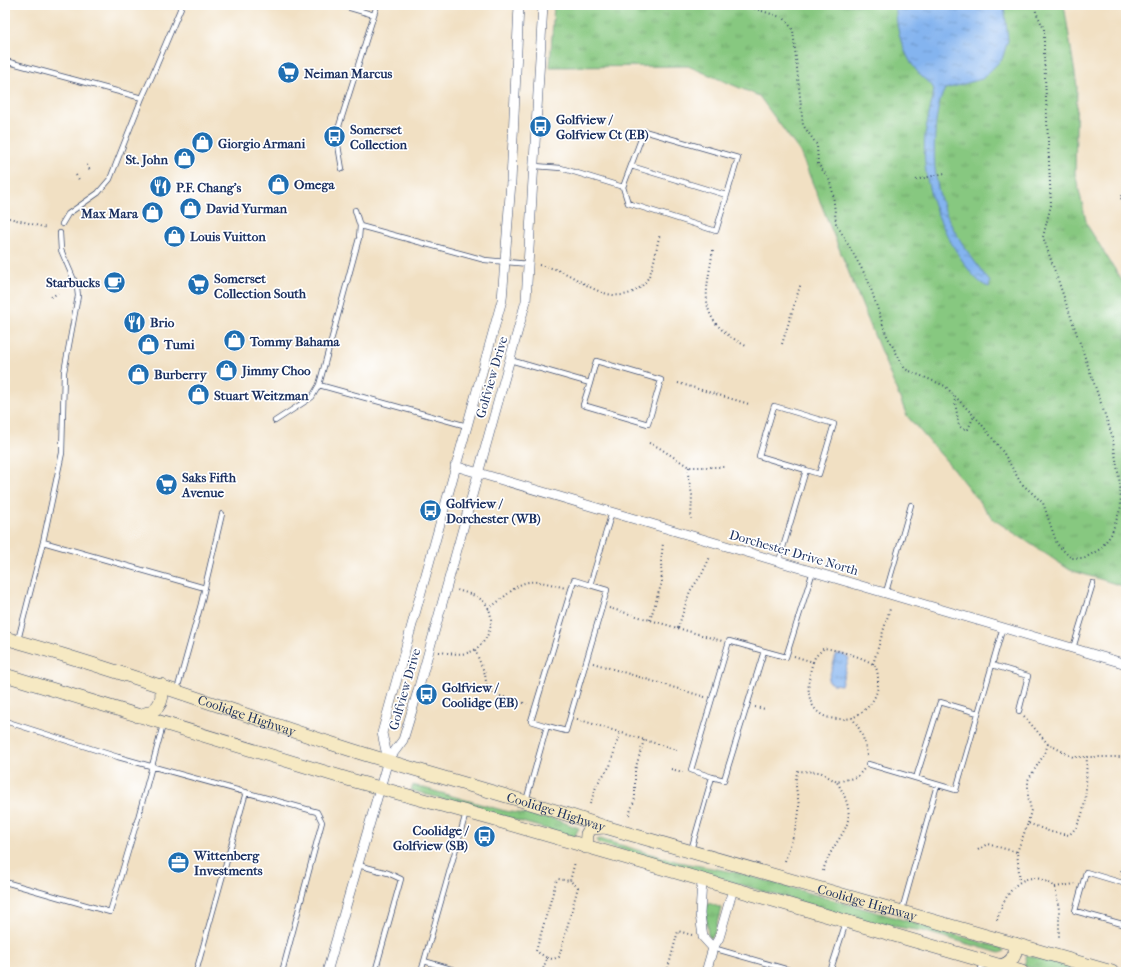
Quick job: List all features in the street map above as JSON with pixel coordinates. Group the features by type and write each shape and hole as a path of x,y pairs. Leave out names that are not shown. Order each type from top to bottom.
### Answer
{"main road":[{"name":"Coolidge Highway","path":"11,640 177,690 334,744 526,801 605,827 1112,972"},
{"name":"Coolidge Highway","path":"5,677 257,753 846,921 982,967 1001,966 1022,972"},
{"path":"138,716 151,713 156,709 161,698 161,685"},
{"path":"586,847 587,834 591,828 605,827"},
{"path":"1001,966 1011,961 1015,953 1015,944"}],"street":[{"name":"Golfview Drive","path":"388,760 382,733 502,300 519,5"},
{"name":"Golfview Drive","path":"388,760 403,740 526,301 535,166 543,5"},
{"name":"Dorchester Drive North","path":"455,466 1126,664"},
{"path":"327,972 388,760"},
{"path":"702,880 700,914 703,937 713,948"},
{"path":"706,972 713,948 719,938 733,889"}],"lane":[{"path":"62,224 68,214 98,193 110,179 142,98 182,5"},
{"path":"340,5 374,14"},
{"path":"342,169 338,145 339,126 377,5"},
{"path":"5,61 142,98"},
{"path":"644,131 738,158 716,231 628,203 623,187 644,131"},
{"path":"535,166 561,168 623,187"},
{"path":"631,166 726,195"},
{"path":"275,421 312,397 319,385 359,238 360,226 355,210"},
{"path":"360,226 485,260 529,264"},
{"path":"11,640 43,542 62,453 64,372 78,296 76,287 61,250 60,233"},
{"path":"510,360 590,383"},
{"path":"596,361 661,380 648,424 583,404 590,383 596,361"},
{"path":"319,385 467,426"},
{"path":"774,406 834,424 819,474 806,470 759,456 774,406"},
{"path":"779,561 806,470"},
{"path":"886,592 911,505"},
{"path":"590,585 612,512"},
{"path":"177,690 205,588 222,514"},
{"path":"43,542 205,588"},
{"path":"764,651 724,780 691,770 729,641 786,657 813,571"},
{"path":"574,580 607,590 566,731 547,726 531,721 574,580"},
{"path":"1073,648 1093,584"},
{"path":"868,764 956,790 1003,627"},
{"path":"992,665 1028,676 1019,711"},
{"path":"916,778 940,702 978,714"},
{"path":"5,721 152,766 317,812 322,822 282,972"},
{"path":"5,882 110,912 138,818 163,724"},
{"path":"526,801 547,726"},
{"path":"691,852 712,777"},
{"path":"902,912 937,784"},
{"path":"196,972 246,792"},
{"path":"421,972 467,812"},
{"path":"357,865 388,873 401,879 375,972"},
{"path":"1126,884 1086,872 1075,911 1126,925"},
{"path":"830,972 846,921"},
{"path":"713,948 796,972"},
{"path":"424,961 461,972"}],"path":[{"path":"743,5 784,18 794,30 803,125 817,145 818,164 829,179 833,193 836,223 868,280 886,334 905,369 945,386 954,395 974,416 1003,452 1021,483 1043,503 1057,544 1071,558 1085,558 1100,549 1111,534 1121,507 1120,484 1112,434 1043,238 1052,205 1044,56 1044,29 1034,5"},
{"path":"87,165 91,172"},
{"path":"916,180 945,173"},
{"path":"76,175 80,181"},
{"path":"1126,194 1120,197 1126,204"},
{"path":"5,217 47,228"},
{"path":"539,265 551,267 595,290 612,295 624,296 640,289 648,278 660,234"},
{"path":"713,250 707,303 711,319 721,330 746,346"},
{"path":"46,284 52,280"},
{"path":"782,344 800,283"},
{"path":"51,297 58,293"},
{"path":"678,383 750,404"},
{"path":"954,395 959,426 963,429 968,429 974,416"},
{"path":"649,443 689,467 726,467"},
{"path":"689,467 688,474 692,495 691,519"},
{"path":"650,620 662,582 661,562 663,543"},
{"path":"678,628 690,591 702,574 710,557"},
{"path":"488,609 520,583 534,581 554,584"},
{"path":"440,652 461,654 475,650 488,636 490,630 488,609 479,598 456,590"},
{"path":"873,664 890,609"},
{"path":"618,610 712,638"},
{"path":"824,648 873,664 877,669 878,682 875,697 868,707 852,718 844,719 829,717 822,714 808,699 808,689 813,662 814,657 824,648"},
{"path":"475,650 485,674 487,689 497,695 519,702"},
{"path":"788,653 813,662"},
{"path":"602,666 695,694"},
{"path":"755,707 765,709"},
{"path":"1019,711 1048,744 1073,756 1126,757"},
{"path":"837,782 857,777 868,764 866,747 859,726 852,718"},
{"path":"586,722 677,750"},
{"path":"590,804 596,784 610,766 620,732"},
{"path":"629,815 635,798 635,770 644,740"},
{"path":"1020,882 1017,852 1028,823 1031,810 1028,796 1028,780 1045,753 1048,744"},
{"path":"1028,823 1051,832 1069,835 1077,828 1084,805 1086,757"},
{"path":"671,769 682,772 691,770"},
{"path":"785,861 799,814 800,804 795,777 798,771 820,772 837,782 846,796 849,808 848,821 826,858 822,871"},
{"path":"978,850 987,844 1017,852"},
{"path":"1118,881 1126,856"},
{"path":"570,881 575,862"},
{"path":"996,920 1001,906 1010,890 1020,882 1032,878 1045,879 1055,887 1059,909 1059,938"},
{"path":"558,879 570,881 578,887 559,957 553,959 547,958 536,951 556,882 558,879"},
{"path":"1055,887 1083,882"},
{"path":"670,972 667,972 678,932 692,935"},
{"path":"542,972 547,958"}],"green space":[{"path":"554,5 1064,5 1077,86 1075,173 1087,225 1126,287 1126,587 1070,570 993,519 950,465 907,416 800,152 759,96 688,66 550,67"},
{"path":"413,785 505,811 551,818 579,828 574,837 411,790"},
{"path":"600,839 678,862 739,873 1002,948 1004,951 1000,953 923,931 872,923 598,843 597,840"},
{"path":"709,903 721,908 714,935 710,938 708,935 705,908"},
{"path":"1027,955 1088,972 1046,972 1024,966"}],"water":[{"path":"896,5 1004,5 1008,40 1002,59 982,79 945,89 939,105 935,133 934,157 936,177 946,214 964,247 990,282 989,287 976,279 960,257 944,229 932,199 925,167 924,151 925,135 934,90 931,84 922,77 910,61 899,34"},
{"path":"841,654 849,658 841,685 833,684 828,681 836,655"}],"place":[{"name":"Neiman Marcus","path":"288,73"},
{"name":"Golfview / Golfview Ct (EB)","path":"540,126"},
{"name":"Somerset Collection","path":"334,136"},
{"name":"Giorgio Armani","path":"203,143"},
{"name":"St. John","path":"184,159"},
{"name":"Omega","path":"278,184"},
{"name":"P.F. Chang's","path":"161,187"},
{"name":"David Yurman","path":"191,208"},
{"name":"Max Mara","path":"153,213"},
{"name":"Louis Vuitton","path":"174,236"},
{"name":"Starbucks","path":"115,282"},
{"name":"Somerset Collection South","path":"198,285"},
{"name":"Brio","path":"135,322"},
{"name":"Tommy Bahama","path":"235,341"},
{"name":"Tumi","path":"148,344"},
{"name":"Jimmy Choo","path":"227,370"},
{"name":"Burberry","path":"139,374"},
{"name":"Stuart Weitzman","path":"199,395"},
{"name":"Saks Fifth Avenue","path":"167,484"},
{"name":"Golfview / Dorchester (WB)","path":"430,510"},
{"name":"Golfview / Coolidge (EB)","path":"427,694"},
{"name":"Coolidge / Golfview (SB)","path":"484,837"},
{"name":"Wittenberg Investments","path":"179,862"}]}
